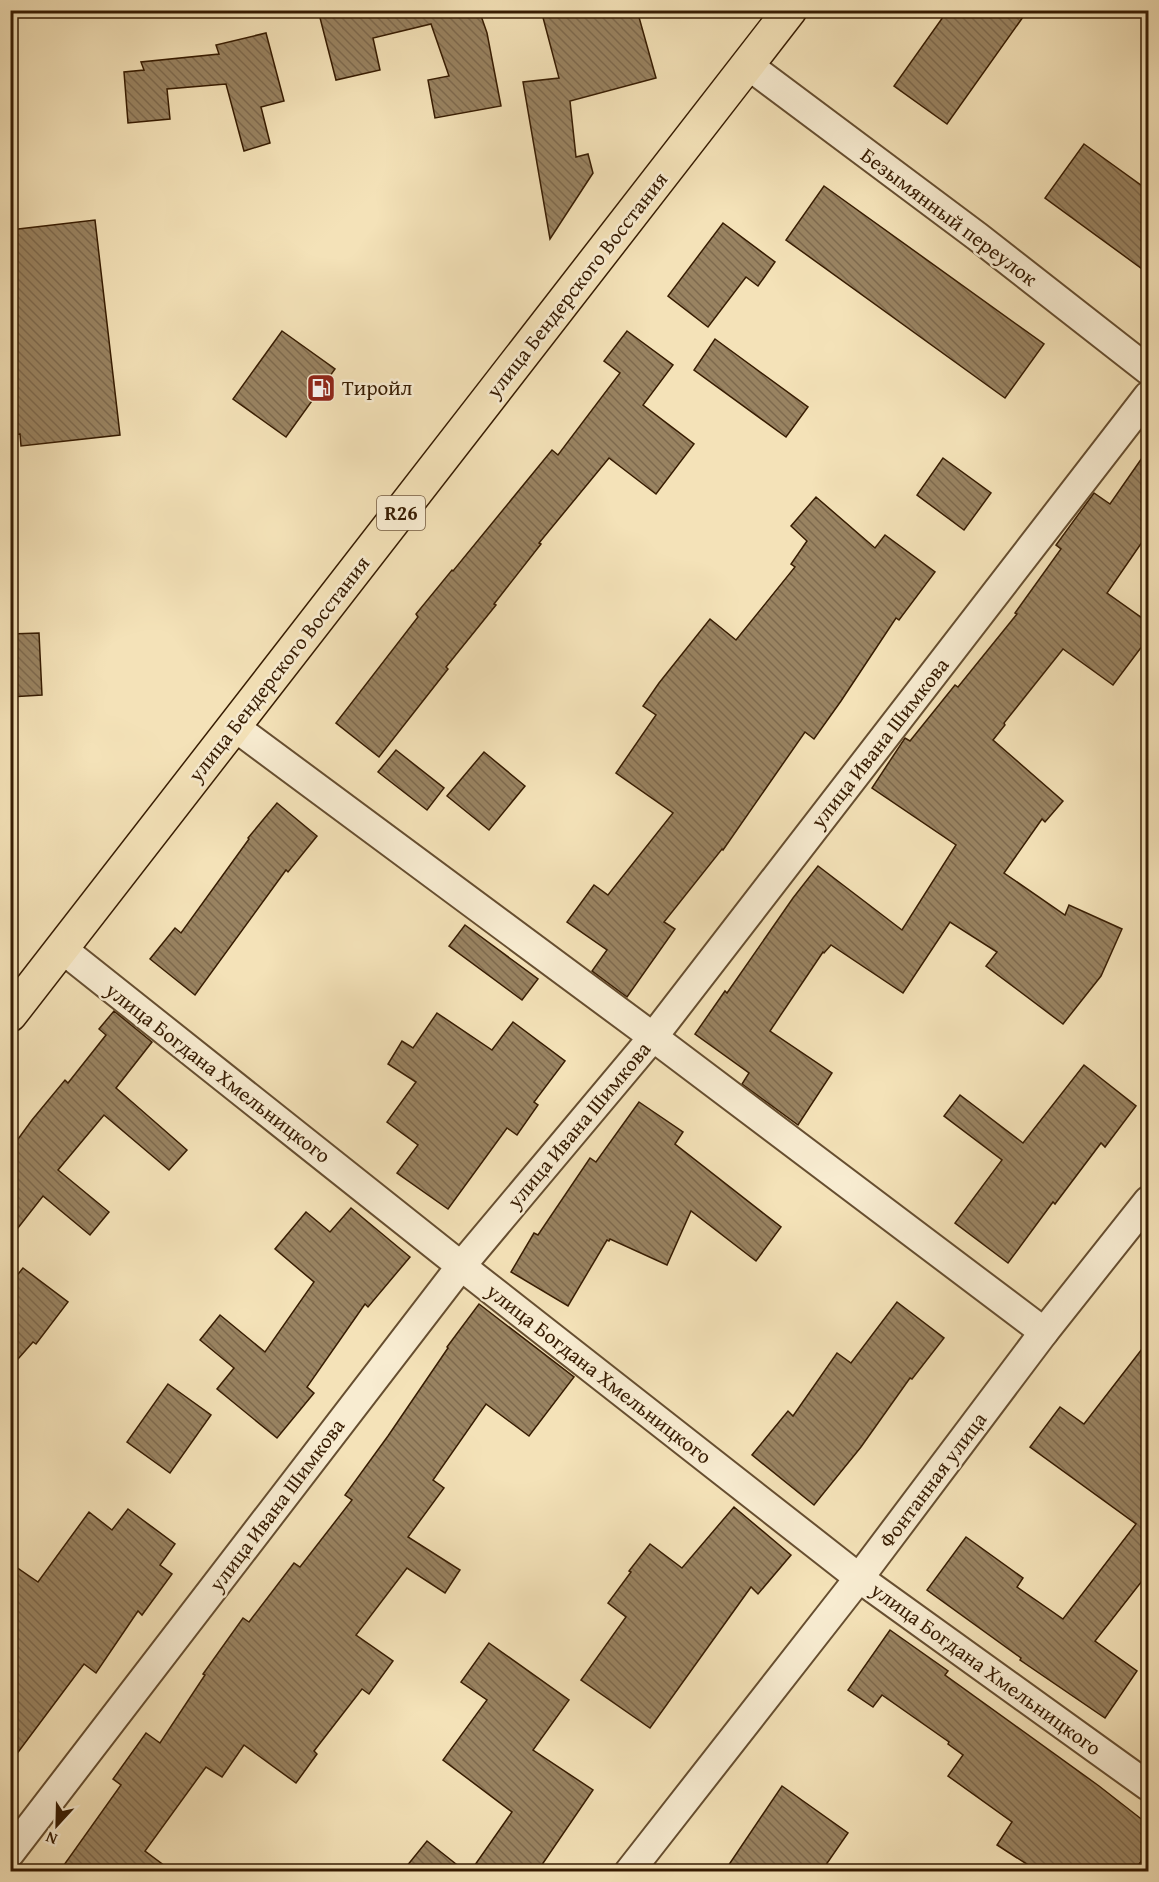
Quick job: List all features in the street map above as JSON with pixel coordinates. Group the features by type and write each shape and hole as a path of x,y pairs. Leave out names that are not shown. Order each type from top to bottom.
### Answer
{"main road":[{"name":"улица Бендерского Восстания","path":"10,1015 790,10"}],"street":[{"name":"Безымянный переулок","path":"748,65 978,237 1149,370"},
{"name":"улица Ивана Шимкова","path":"10,1854 461,1266 653,1037 1149,396"},
{"path":"235,727 653,1037 1044,1332"},
{"name":"улица Богдана Хмельницкого","path":"61,948 859,1578 1149,1786"},
{"name":"Фонтанная улица","path":"628,1872 859,1578 1044,1332 1149,1201"}],"building":[{"path":"318,10 479,10 487,33 501,106 435,118 428,80 449,76 431,24 373,38 380,70 336,80"},
{"path":"541,10 637,10 656,78 570,101 576,157 588,154 593,173 550,239 523,82 559,78"},
{"path":"948,10 1028,10 947,124 894,86"},
{"path":"266,33 284,101 261,107 270,143 244,151 226,84 167,89 170,119 128,123 124,72 144,70 141,62 219,54 216,45"},
{"path":"1084,144 1149,191 1149,274 1045,198"},
{"path":"824,186 1044,344 1005,398 786,240"},
{"path":"95,220 120,435 21,446 20,434 10,435 10,230"},
{"path":"723,223 775,262 758,286 746,277 708,327 668,296"},
{"path":"282,331 335,369 286,437 233,399"},
{"path":"627,331 673,365 643,405 694,444 656,494 609,458 539,543 541,544 494,604 496,605 446,667 448,669 379,757 336,723 418,617 416,614 552,450 558,455 620,373 604,361"},
{"path":"715,339 808,407 786,437 694,370"},
{"path":"1149,448 1149,532 1107,593 1149,623 1149,637 1113,685 1063,649 993,740 1063,801 1045,822 1042,819 1004,873 1065,915 1069,905 1122,929 1101,976 1063,1024 986,966 997,952 950,922 903,993 831,945 823,952 770,1031 832,1073 798,1125 742,1084 749,1073 695,1034 818,866 902,930 956,845 872,788 905,738 910,741 955,685 958,687 1017,614 1015,613 1061,549 1056,545 1094,493 1110,504"},
{"path":"943,458 991,493 964,530 917,495"},
{"path":"816,497 875,548 885,535 935,572 899,620 896,618 814,739 805,732 723,850 664,922 675,929 627,997 592,971 607,950 567,922 594,885 608,895 673,813 616,773 656,715 643,706 710,619 736,640 795,567 791,564 807,541 791,526"},
{"path":"39,633 42,695 10,697 10,634"},
{"path":"396,750 444,788 427,810 378,772"},
{"path":"484,752 525,786 489,830 447,796"},
{"path":"277,803 317,836 288,872 286,870 195,995 150,959 175,928 181,933 248,838"},
{"path":"465,925 538,979 522,1000 449,946"},
{"path":"114,1011 152,1042 116,1088 187,1150 169,1170 104,1115 58,1170 109,1212 90,1235 43,1196 10,1238 10,1150 65,1080 68,1083 106,1035 99,1029"},
{"path":"437,1013 492,1050 513,1022 565,1061 534,1102 538,1105 517,1135 507,1128 448,1209 397,1173 418,1145 387,1122 416,1082 388,1064 402,1041 413,1048"},
{"path":"1084,1065 1136,1106 1105,1147 1101,1143 1008,1263 955,1223 1002,1160 944,1116 960,1095 1023,1143"},
{"path":"639,1102 683,1132 675,1144 781,1227 756,1261 691,1211 667,1265 610,1239 607,1240 568,1306 511,1272 534,1233 538,1235 590,1158 596,1162"},
{"path":"351,1208 410,1257 368,1307 365,1304 307,1387 314,1393 277,1438 217,1389 234,1368 200,1340 220,1315 265,1352 314,1282 275,1249 306,1212 330,1232"},
{"path":"23,1268 68,1302 36,1344 33,1342 10,1368 10,1284"},
{"path":"897,1302 944,1338 912,1379 910,1378 861,1447 814,1505 752,1455 788,1411 793,1416 837,1353 851,1363"},
{"path":"479,1304 574,1377 529,1436 486,1404 433,1480 444,1488 408,1537 460,1570 445,1593 407,1568 356,1635 393,1661 369,1694 362,1689 314,1751 317,1754 296,1783 244,1745 222,1777 206,1767 145,1851 173,1872 59,1872 121,1785 113,1779 146,1733 160,1743 205,1675 203,1674 243,1618 249,1622 294,1563 300,1567 352,1500 345,1495"},
{"path":"1149,1340 1149,1572 1095,1641 1137,1671 1105,1718 1020,1660 1021,1658 927,1590 966,1537 1023,1578 1017,1587 1063,1619 1136,1524 1030,1447 1060,1407 1084,1424"},
{"path":"168,1384 211,1415 170,1473 127,1442"},
{"path":"734,1507 791,1555 758,1594 751,1587 650,1728 581,1680 626,1617 608,1603 650,1544 682,1568"},
{"path":"128,1509 175,1544 160,1565 172,1574 142,1615 138,1611 96,1673 84,1664 10,1763 10,1563 38,1582 89,1512 112,1530"},
{"path":"890,1630 948,1671 945,1675 1099,1786 1149,1825 1149,1851 1133,1872 1039,1872 997,1845 1012,1822 948,1776 963,1755 948,1744 949,1742 882,1695 873,1707 848,1690"},
{"path":"489,1643 569,1700 533,1750 593,1790 537,1872 470,1872 512,1812 443,1760 487,1700 461,1682"},
{"path":"782,1786 848,1833 821,1872 724,1872"},
{"path":"427,1841 466,1872 402,1872"}],"place":[{"name":"Тиройл","path":"321,388"}]}
